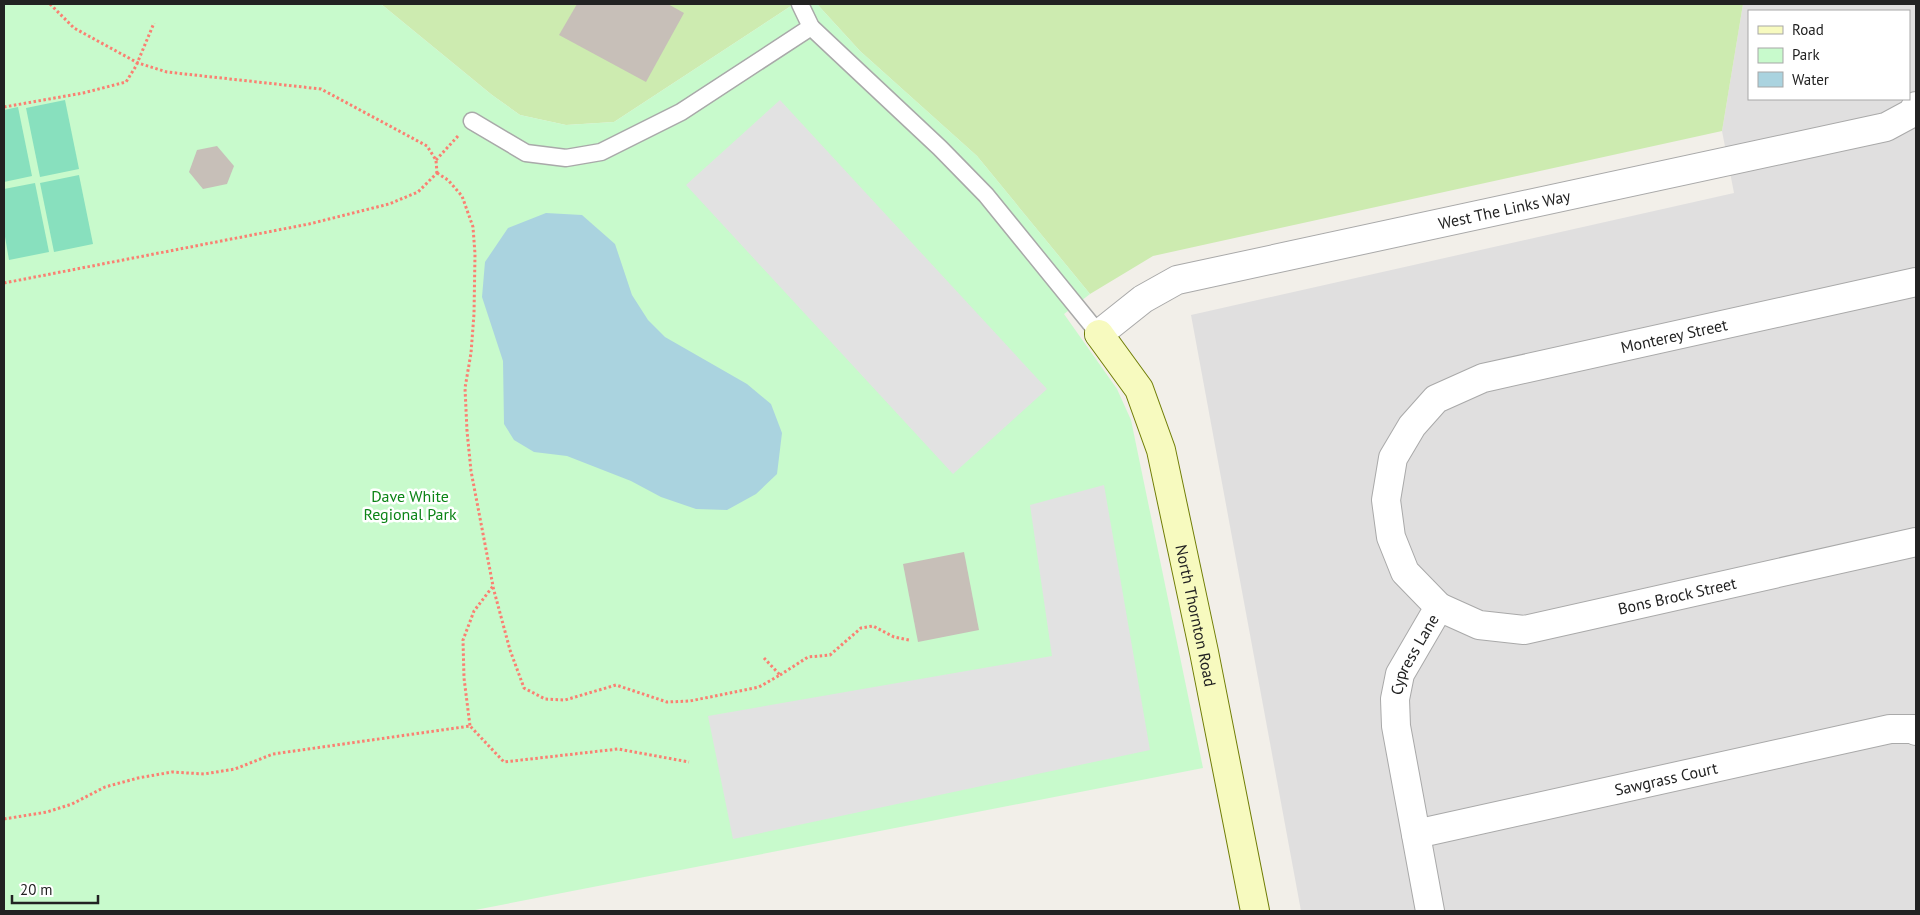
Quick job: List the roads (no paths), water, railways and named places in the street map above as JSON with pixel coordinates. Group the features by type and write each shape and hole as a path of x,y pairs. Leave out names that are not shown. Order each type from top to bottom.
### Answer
{"street":[{"name":"West The Links Way","path":"1099,334 1144,299 1177,280 1886,127 1912,113 1916,106"},
{"name":"Monterey Street","path":"1436,399 1484,378 1916,282"},
{"name":"North Thornton Road","path":"1099,334 1139,389 1161,450 1204,652 1255,911"},
{"name":"Cypress Lane","path":"1430,911 1396,726 1395,699 1400,674 1440,607 1405,572 1391,537 1386,500 1393,458 1412,426 1436,399"},
{"name":"Bons Brock Street","path":"1440,607 1479,625 1524,630 1916,542"},
{"name":"Sawgrass Court","path":"1416,834 1890,729 1914,729 1916,731"}],"lane":[{"path":"800,4 811,27 940,148 986,195 1099,334"},
{"path":"472,121 526,153 566,158 601,152 681,112 811,27"}],"water":[{"path":"546,213 582,215 615,244 632,295 648,320 665,337 747,384 771,404 782,433 777,474 756,494 727,510 696,509 661,497 631,481 567,456 534,452 514,440 504,424 503,361 482,297 485,262 508,228"}],"park label":[{"name":"Dave White Regional Park","path":"410,505"}]}
